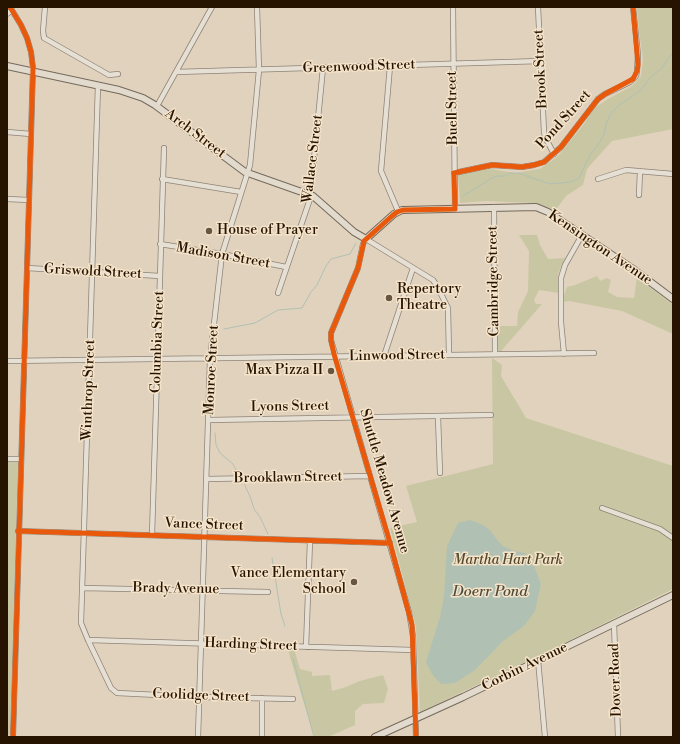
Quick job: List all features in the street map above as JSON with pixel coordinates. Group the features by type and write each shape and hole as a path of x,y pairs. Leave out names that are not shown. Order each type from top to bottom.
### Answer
{"main road":[{"name":"Arch Street","path":"7,66 134,94 157,106 248,174 310,195 354,232 366,239"},
{"name":"Kensington Avenue","path":"398,211 454,208 537,207 548,212 641,274 673,299"},
{"path":"366,239 398,211"},
{"name":"Corbin Avenue","path":"375,737 673,595"}],"street":[{"path":"46,7 43,31 44,38 109,75 118,74"},
{"path":"157,106 212,7"},
{"name":"Monroe Street","path":"198,737 210,359 222,254 248,174 259,70 257,7"},
{"name":"Buell Street","path":"453,7 452,65 454,208"},
{"name":"Brook Street","path":"538,7 544,132 554,154"},
{"name":"Pond Street","path":"454,173 492,165 522,167 534,165 544,162 554,154 598,99 633,79 637,71 638,54 633,7"},
{"path":"7,14 11,9 28,40 32,57 33,72 20,459 13,737"},
{"name":"Greenwood Street","path":"176,72 541,62"},
{"path":"390,66 380,171 398,211"},
{"name":"Wallace Street","path":"278,292 299,234 310,195 323,68"},
{"name":"Winthrop Street","path":"98,85 81,623 111,688"},
{"path":"7,132 31,134"},
{"name":"Columbia Street","path":"152,536 164,148"},
{"path":"598,179 626,170 673,174"},
{"path":"639,195 640,171"},
{"path":"162,179 241,192"},
{"path":"7,199 29,200"},
{"name":"Cambridge Street","path":"494,207 495,354"},
{"path":"564,354 561,322 561,278 565,265 582,235"},
{"path":"366,239 433,280 438,286 448,308 449,355"},
{"name":"Shuttle Meadow Avenue","path":"366,239 363,244 358,268 331,333 331,340 390,543 410,619 413,636 416,737"},
{"name":"Madison Street","path":"160,244 222,254 286,267"},
{"name":"Griswold Street","path":"27,268 160,276"},
{"path":"384,356 413,268"},
{"name":"Linwood Street","path":"7,362 495,354 594,354"},
{"name":"Lyons Street","path":"209,420 491,415"},
{"path":"438,417 440,473"},
{"path":"7,459 20,459"},
{"name":"Brooklawn Street","path":"206,479 370,476"},
{"path":"602,508 660,529 673,538"},
{"name":"Vance Street","path":"18,531 390,543"},
{"path":"306,647 310,541"},
{"name":"Brady Avenue","path":"83,588 268,592"},
{"name":"Dover Road","path":"614,623 618,737"},
{"name":"Harding Street","path":"88,640 413,650"},
{"path":"538,660 544,737"},
{"name":"Coolidge Street","path":"111,688 117,693 199,697 293,699"},
{"path":"262,698 262,737"}],"green space":[{"path":"637,7 673,7 673,129 612,141 587,169 583,185 566,196 555,211 535,203 484,201 460,203 458,174 491,169 515,173 540,169 557,157 584,124 593,109 632,86 641,76 643,59"},
{"path":"519,235 537,235 540,245 548,259 565,258 558,274 559,293 539,290 534,300 536,304 542,304 502,350 502,352 500,352 497,351 497,326 517,326 518,312 528,291 529,251"},
{"path":"597,276 600,281 607,278 611,280 608,292 617,297 634,298 637,277 673,305 673,334 622,311 569,301 564,302 564,295 567,287"},
{"name":"Martha Hart Park","path":"492,358 502,365 501,376 526,418 673,466 673,589 538,656 420,712 416,627 390,528 417,522 406,486 493,464"},
{"path":"7,460 18,461 10,734 7,737"},
{"path":"288,650 296,651 300,669 312,672 312,676 330,675 332,691 383,675 388,689 384,703 363,704 355,711 355,725 328,737 314,737"}],"water":[{"name":"Doerr Pond","path":"470,520 483,525 490,530 503,546 514,551 525,553 533,563 541,584 535,611 524,626 503,641 475,670 455,683 441,684 432,674 426,662 440,617 444,596 447,546 458,523"}],"waterway":[{"path":"463,196 492,178 497,176 505,176 510,173 518,173 550,184 571,182 579,178 590,155 604,135 606,124 611,113 618,106 640,91 651,77 662,68 673,52"},
{"path":"224,329 255,323 278,310 302,308 331,259 350,254 356,243"},
{"path":"215,433 216,445 220,453 233,464 238,474"},
{"path":"244,483 254,509 260,517 268,534"},
{"path":"272,558 281,614 285,626"},
{"path":"293,659 314,737"}],"cycle path":[{"path":"10,7 27,38 33,68 13,737"},
{"path":"416,737 412,625 390,543 334,354 331,333 358,268 364,241 392,216 403,210 455,209 454,173 492,165 522,167 544,162 561,147 598,99 633,79 638,65 633,7"},
{"path":"18,531 390,543"}],"place":[{"name":"House of Prayer","path":"209,231"},
{"name":"Repertory Theatre","path":"389,298"},
{"name":"Max Pizza II","path":"331,371"},
{"name":"Vance Elementary School","path":"354,582"}]}
